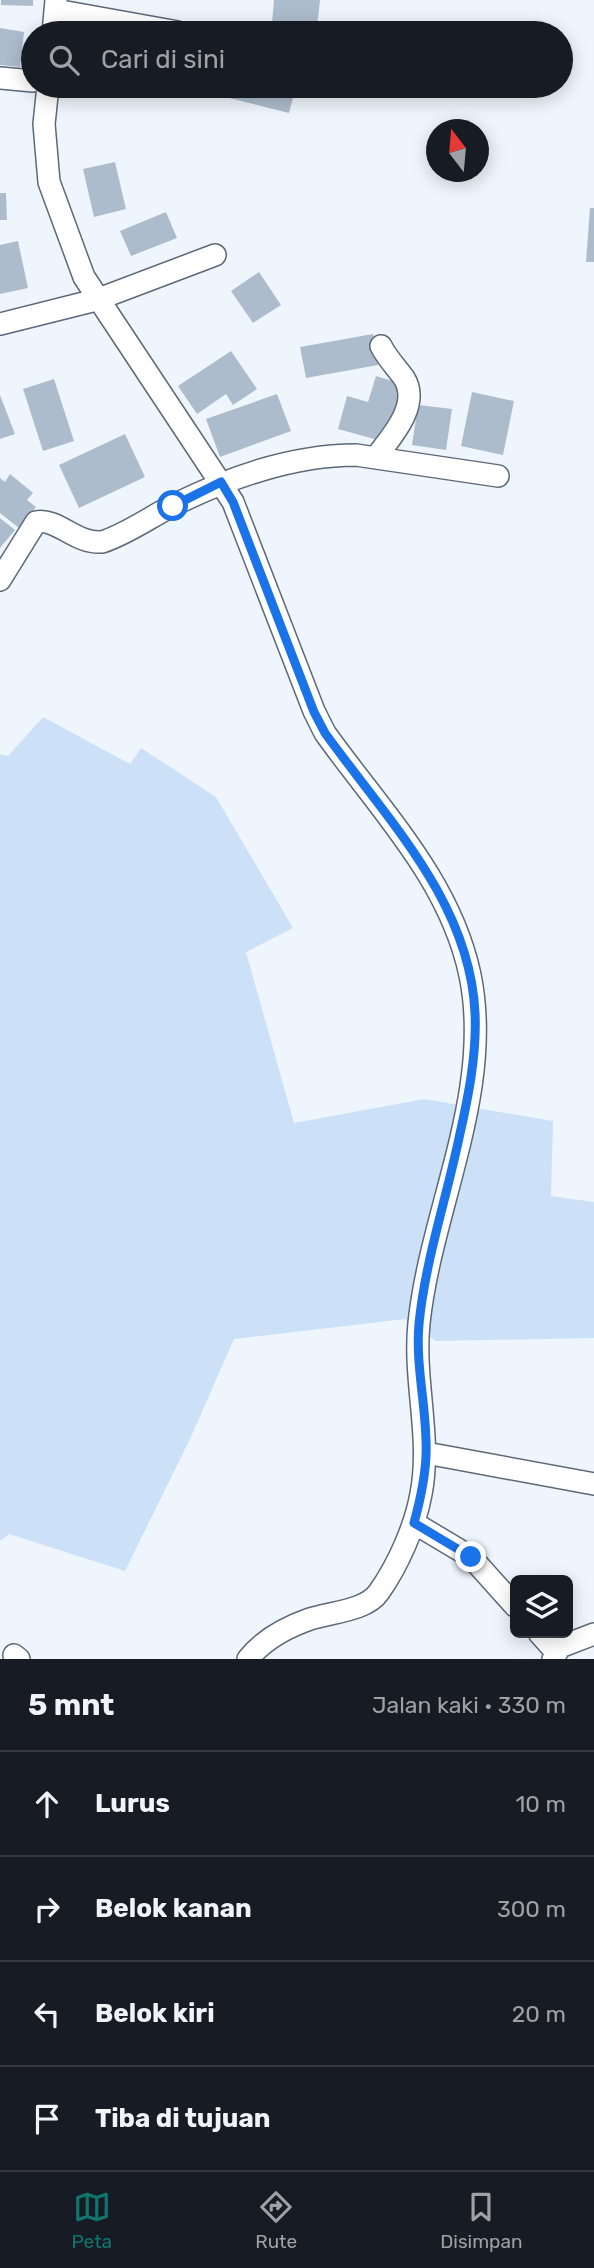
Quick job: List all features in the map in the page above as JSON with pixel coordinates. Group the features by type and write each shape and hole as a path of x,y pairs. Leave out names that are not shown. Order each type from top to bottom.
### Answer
{"street":[{"path":"56,5 128,21"},
{"path":"0,78 21,80"},
{"path":"47,98 44,124 49,182 61,222 96,300 120,329 233,502 258,560 314,712 325,733 431,877 458,937 470,974 475,1012 475,1042 467,1103 426,1276 419,1325 418,1361 426,1453 414,1523 374,1597 279,1632 248,1659"},
{"path":"0,324 96,300 215,255"},
{"path":"376,457 398,426 409,401 404,379 380,346"},
{"path":"0,580 36,522 46,521 89,543 102,542 221,482 338,455 376,457 498,476"},
{"path":"426,1453 594,1484"},
{"path":"414,1523 471,1557 510,1600"},
{"path":"542,1638 554,1655 594,1634"}],"shaded area":[{"path":"43,717 130,764 141,748 216,797 293,928 246,952 294,1123 424,1099 553,1121 551,1196 594,1202 594,1338 436,1341 405,1319 234,1339 190,1439 125,1571 9,1534 0,1541 0,754 8,756"}],"building":[{"path":"1,0 33,0 33,6 1,5"},
{"path":"274,0 320,0 318,21 272,21"},
{"path":"0,28 21,32 20,67 0,65"},
{"path":"230,98 293,98 289,113"},
{"path":"115,162 126,209 94,217 83,169"},
{"path":"0,193 6,193 7,220 0,220"},
{"path":"590,208 594,208 594,262 586,262"},
{"path":"166,212 177,238 131,256 120,231"},
{"path":"18,241 28,288 0,294 0,245"},
{"path":"259,272 281,305 253,323 231,291"},
{"path":"373,334 378,365 306,378 300,347"},
{"path":"231,351 257,389 233,405 226,394 197,414 178,386"},
{"path":"376,376 402,384 385,442 338,429 347,396 368,402"},
{"path":"54,379 74,441 43,451 23,389"},
{"path":"472,392 514,401 503,455 461,446"},
{"path":"277,394 291,431 220,457 206,419"},
{"path":"0,395 15,434 0,439"},
{"path":"418,405 452,409 446,450 412,445"},
{"path":"125,434 145,477 79,508 59,465"},
{"path":"10,474 33,493 27,500 36,507 19,528 0,513 0,478 5,482"},
{"path":"0,518 15,530 0,548"}],"route":[{"path":"173,506 221,482 233,502 258,560 314,712 325,733 431,877 458,937 470,974 475,1012 475,1042 467,1103 426,1276 419,1325 418,1361 426,1453 421,1498 414,1523 457,1546 471,1557"}]}
